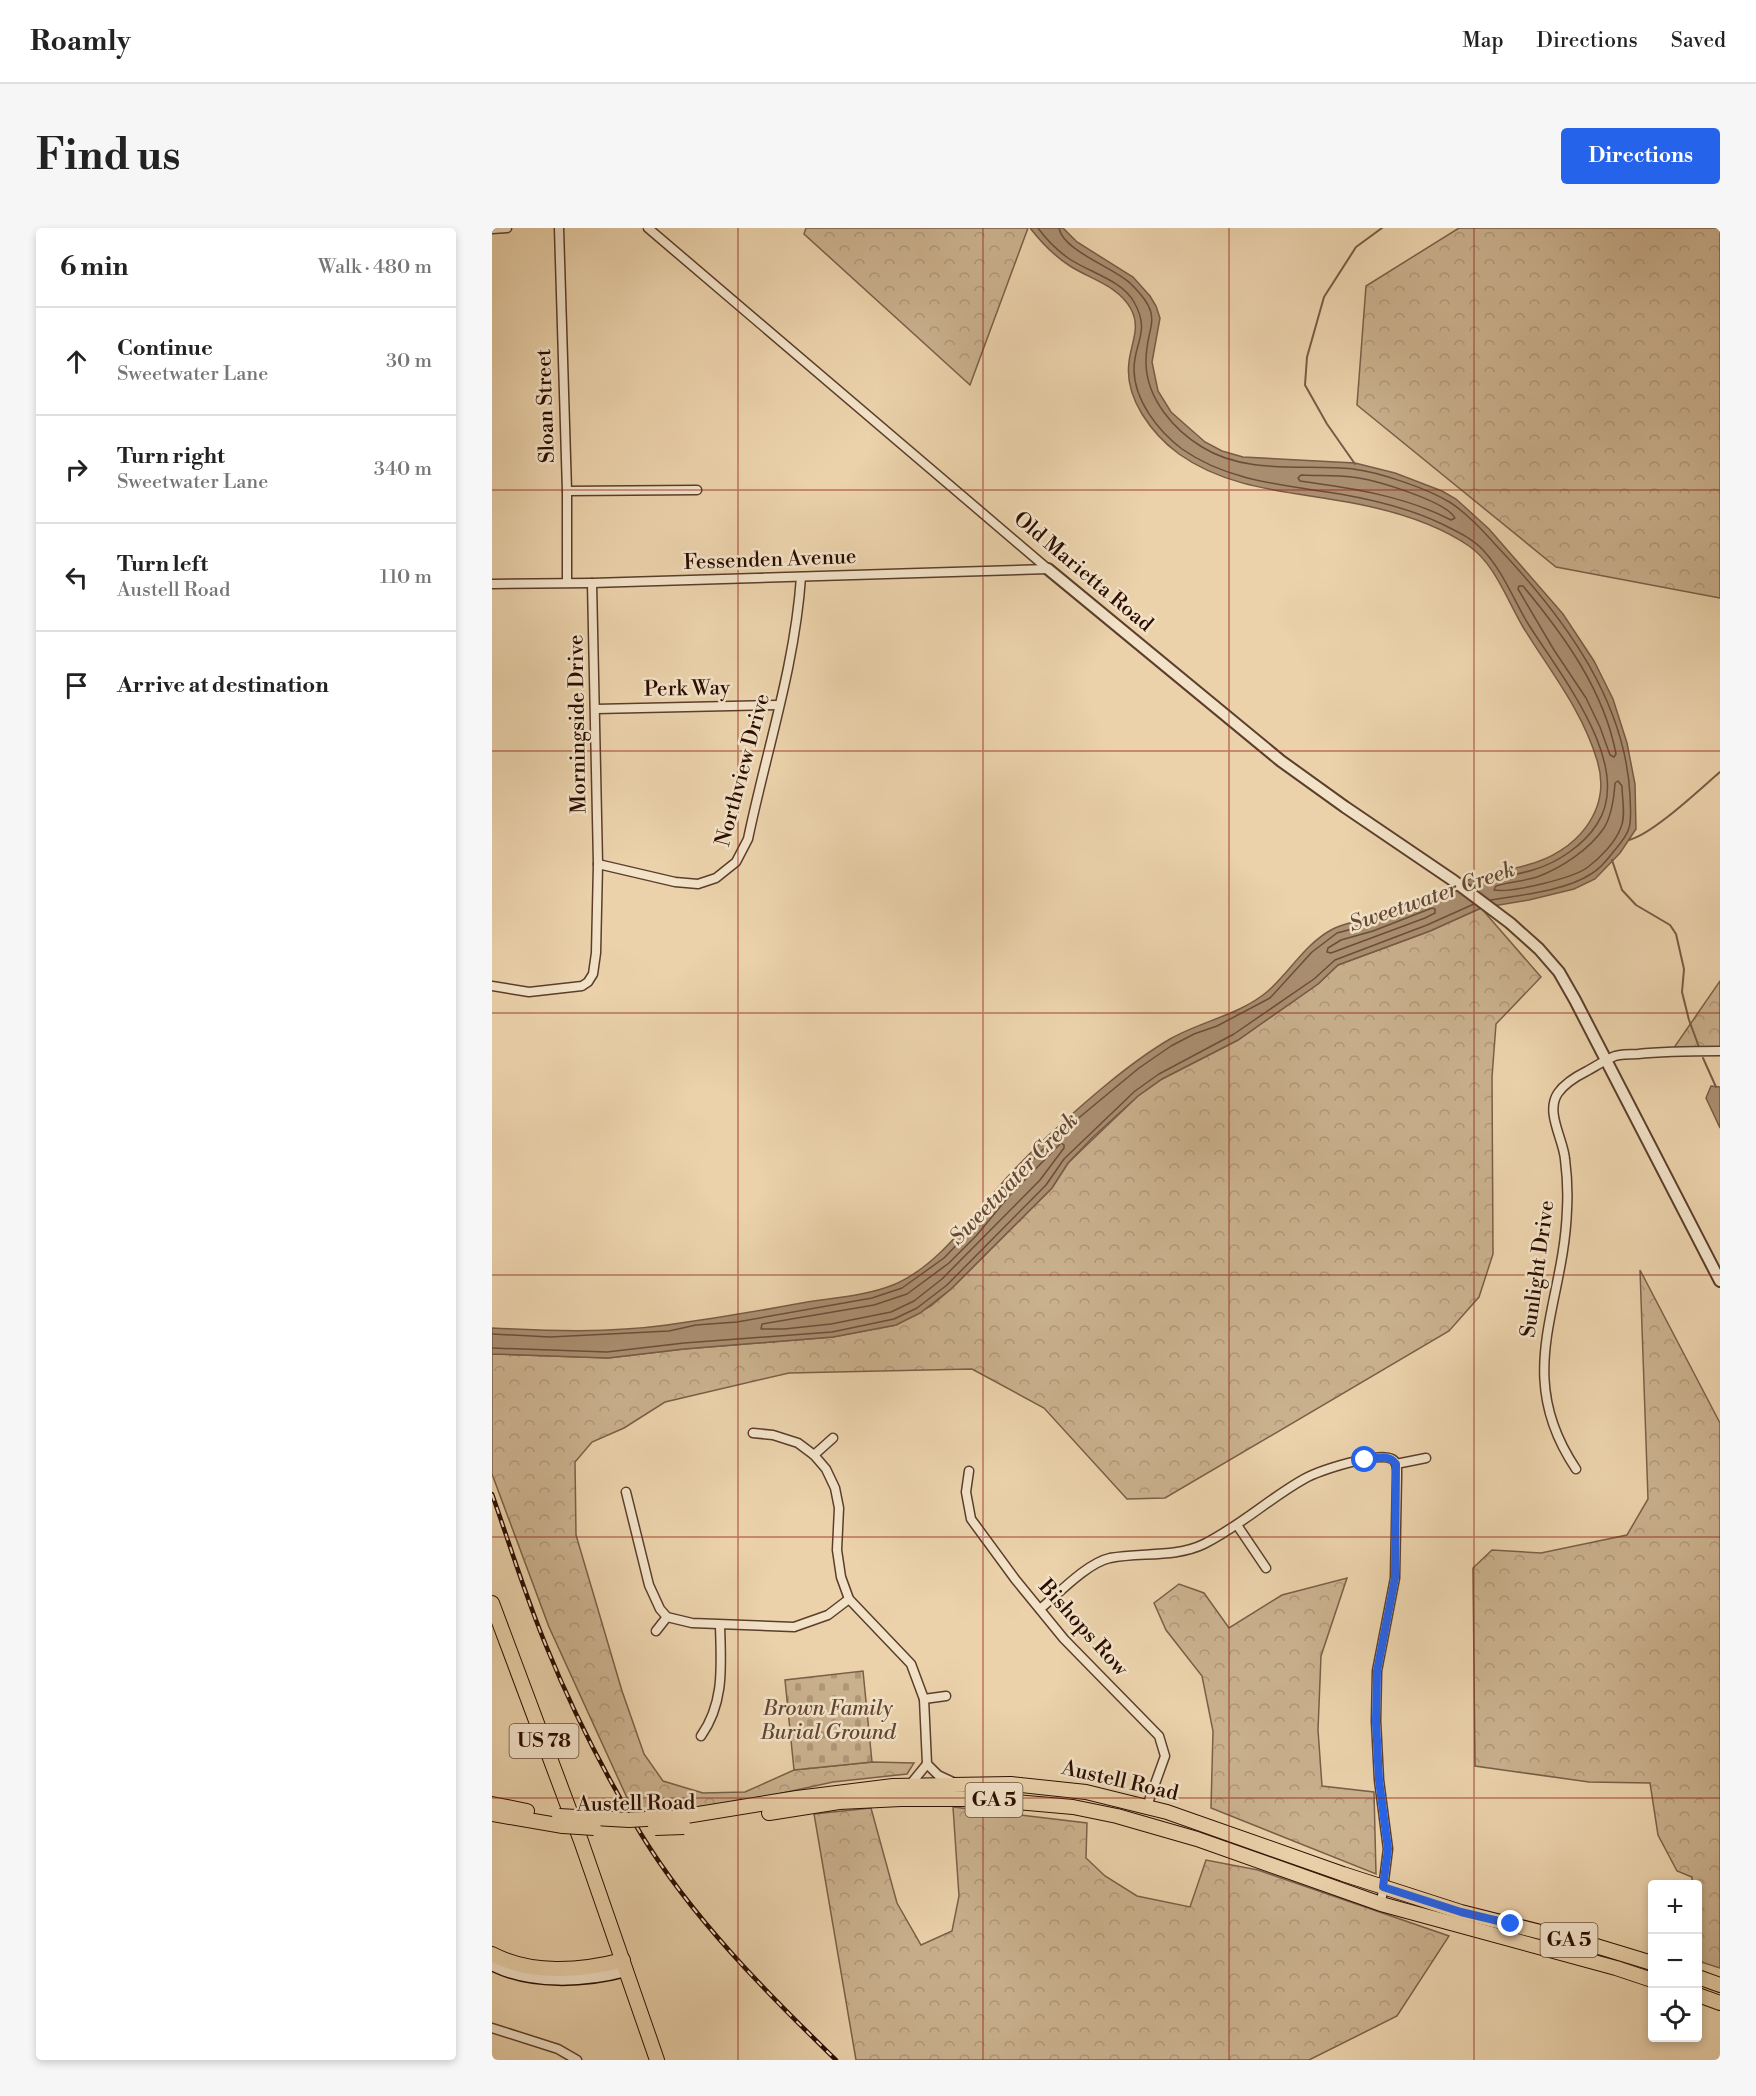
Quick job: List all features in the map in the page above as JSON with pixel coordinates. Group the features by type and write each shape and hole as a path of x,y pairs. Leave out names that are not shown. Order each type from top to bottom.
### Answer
{"main road":[{"name":"US 78","path":"492,1604 581,1841 657,2060"},
{"name":"Austell Road","path":"682,1822 797,1798 909,1786 1011,1784 1049,1787 1106,1796 1147,1806 1461,1912 1648,1962"},
{"name":"Austell Road","path":"532,1816 623,1829 839,1802 942,1799 1027,1802 1073,1807 1118,1816 1197,1839 1381,1904 1648,1978"},
{"name":"GA 5","path":"492,1803 532,1816"},
{"name":"GA 5","path":"492,1814 532,1816"},
{"path":"492,1954 515,1963 556,1969 625,1965"},
{"path":"492,1964 512,1971 544,1977 597,1976 625,1965"},
{"path":"1702,1979 1720,1986"},
{"path":"1702,1996 1720,2003"}],"street":[{"path":"492,229 507,228"},
{"name":"Sloan Street","path":"559,228 567,491 567,582"},
{"name":"Old Marietta Road","path":"648,228 1048,569 1281,761 1454,881 1510,923 1539,949 1559,972 1608,1060 1720,1281"},
{"path":"567,491 697,490"},
{"name":"Fessenden Avenue","path":"492,584 1048,569"},
{"name":"Northview Drive","path":"598,864 675,882 698,884 716,878 736,862 748,839 779,705 798,618 801,577"},
{"name":"Morningside Drive","path":"492,986 529,992 582,986 593,974 596,953 598,864 592,583"},
{"name":"Perk Way","path":"596,709 779,705"},
{"name":"Sunlight Drive","path":"1576,1469 1557,1436 1544,1374 1545,1342 1567,1209 1565,1159 1555,1120 1554,1100 1559,1091 1575,1077 1618,1055 1720,1051"},
{"path":"753,1433 787,1438 798,1443 814,1455 826,1469 835,1488 838,1508 837,1550 841,1577 849,1599 911,1664 924,1700 927,1764 909,1786"},
{"path":"814,1455 833,1438"},
{"path":"1396,1464 1426,1458"},
{"path":"1040,1609 1088,1569 1108,1558 1182,1552 1203,1544 1237,1525 1304,1479 1349,1462 1393,1459 1396,1464 1395,1578 1377,1671 1376,1722 1379,1780 1388,1849 1381,1904"},
{"name":"Bishops Row","path":"969,1471 966,1492 971,1520 1064,1639 1159,1736 1165,1756 1147,1806"},
{"path":"626,1492 649,1585 660,1609 667,1617 692,1623 794,1628 828,1615 849,1599"},
{"path":"1237,1525 1266,1568"},
{"path":"656,1631 667,1617"},
{"path":"701,1736 710,1724 720,1691 720,1625"},
{"path":"924,1700 946,1696"},
{"path":"927,1764 938,1775 956,1784"},
{"path":"492,2028 558,2049 578,2060"}],"green space":[{"path":"806,228 1028,228 970,385 804,234"},
{"path":"1459,228 1720,228 1720,598 1556,567 1357,405 1366,286"},
{"path":"1481,908 1541,977 1496,1024 1492,1077 1493,1254 1479,1297 1449,1331 1165,1498 1127,1499 1044,1408 972,1369 789,1373 665,1402 624,1428 592,1442 575,1462 576,1535 622,1691 644,1754 663,1781 703,1793 745,1792 794,1770 872,1762 914,1763 907,1774 833,1782 732,1804 646,1811 628,1800 549,1627 492,1474 492,1354 608,1358 684,1349 833,1337 896,1325 931,1306 951,1289 1052,1188 1068,1163 1138,1096 1162,1079 1238,1040 1318,984 1338,965 1430,931"},
{"path":"1720,981 1720,1051 1671,1052"},
{"path":"1640,1270 1720,1423 1720,1968 1702,1962 1702,1880 1692,1880 1692,1877 1677,1871 1658,1835 1650,1783 1589,1782 1475,1766 1473,1568 1492,1550 1541,1553 1627,1535 1648,1499"},
{"path":"1347,1578 1321,1656 1318,1730 1322,1786 1374,1792 1376,1874 1211,1808 1213,1731 1202,1676 1166,1630 1154,1603 1179,1584 1204,1593 1229,1628 1282,1595"},
{"name":"Brown Family Burial Ground","path":"863,1671 872,1762 794,1770 785,1680"},
{"path":"953,1807 1087,1823 1086,1858 1105,1876 1137,1896 1190,1907 1206,1860 1258,1870 1449,1936 1397,2016 1309,2060 856,2060 814,1814 871,1808 897,1903 921,1945 952,1931 959,1896"}],"water":[{"name":"Sweetwater Creek","path":"1030,228 1063,228 1077,242 1133,277 1150,296 1160,318 1152,362 1158,391 1171,412 1205,442 1222,451 1243,457 1355,463 1395,473 1442,491 1456,499 1489,529 1563,614 1594,661 1613,699 1627,743 1635,784 1636,829 1620,853 1595,879 1574,889 1481,908 1430,931 1338,965 1318,984 1238,1040 1162,1079 1138,1096 1093,1137 1068,1163 1052,1188 951,1289 920,1313 896,1325 833,1337 684,1349 608,1358 492,1354 492,1328 580,1331 645,1328 858,1295 893,1285 937,1256 1030,1154 1108,1084 1139,1059 1170,1039 1257,999 1276,984 1321,936 1340,926 1372,917 1461,882 1544,859 1560,851 1574,840 1586,827 1595,812 1600,796 1601,779 1591,742 1574,708 1523,627 1486,562 1469,546 1454,537 1405,516 1370,506 1235,481 1215,474 1179,454 1150,426 1131,389 1129,362 1135,323 1126,301 1112,289 1059,258"},
{"path":"1711,1086 1720,1087 1720,1128 1706,1098"}],"waterway":[{"path":"1355,464 1327,424 1305,385 1307,357 1324,297 1356,247 1382,228"},
{"path":"1629,840 1651,829 1720,772"},
{"path":"1612,860 1622,890 1636,905 1670,925 1676,934 1684,969 1682,992 1699,1047"},
{"path":"1703,1058 1716,1087"}],"railway":[{"path":"492,1494 532,1610 557,1672 590,1742 641,1834 683,1895 731,1953 836,2060"}],"route":[{"path":"1365,1460 1393,1459 1397,1476 1395,1578 1377,1671 1376,1722 1379,1780 1388,1849 1383,1887 1461,1912 1511,1924"}]}
